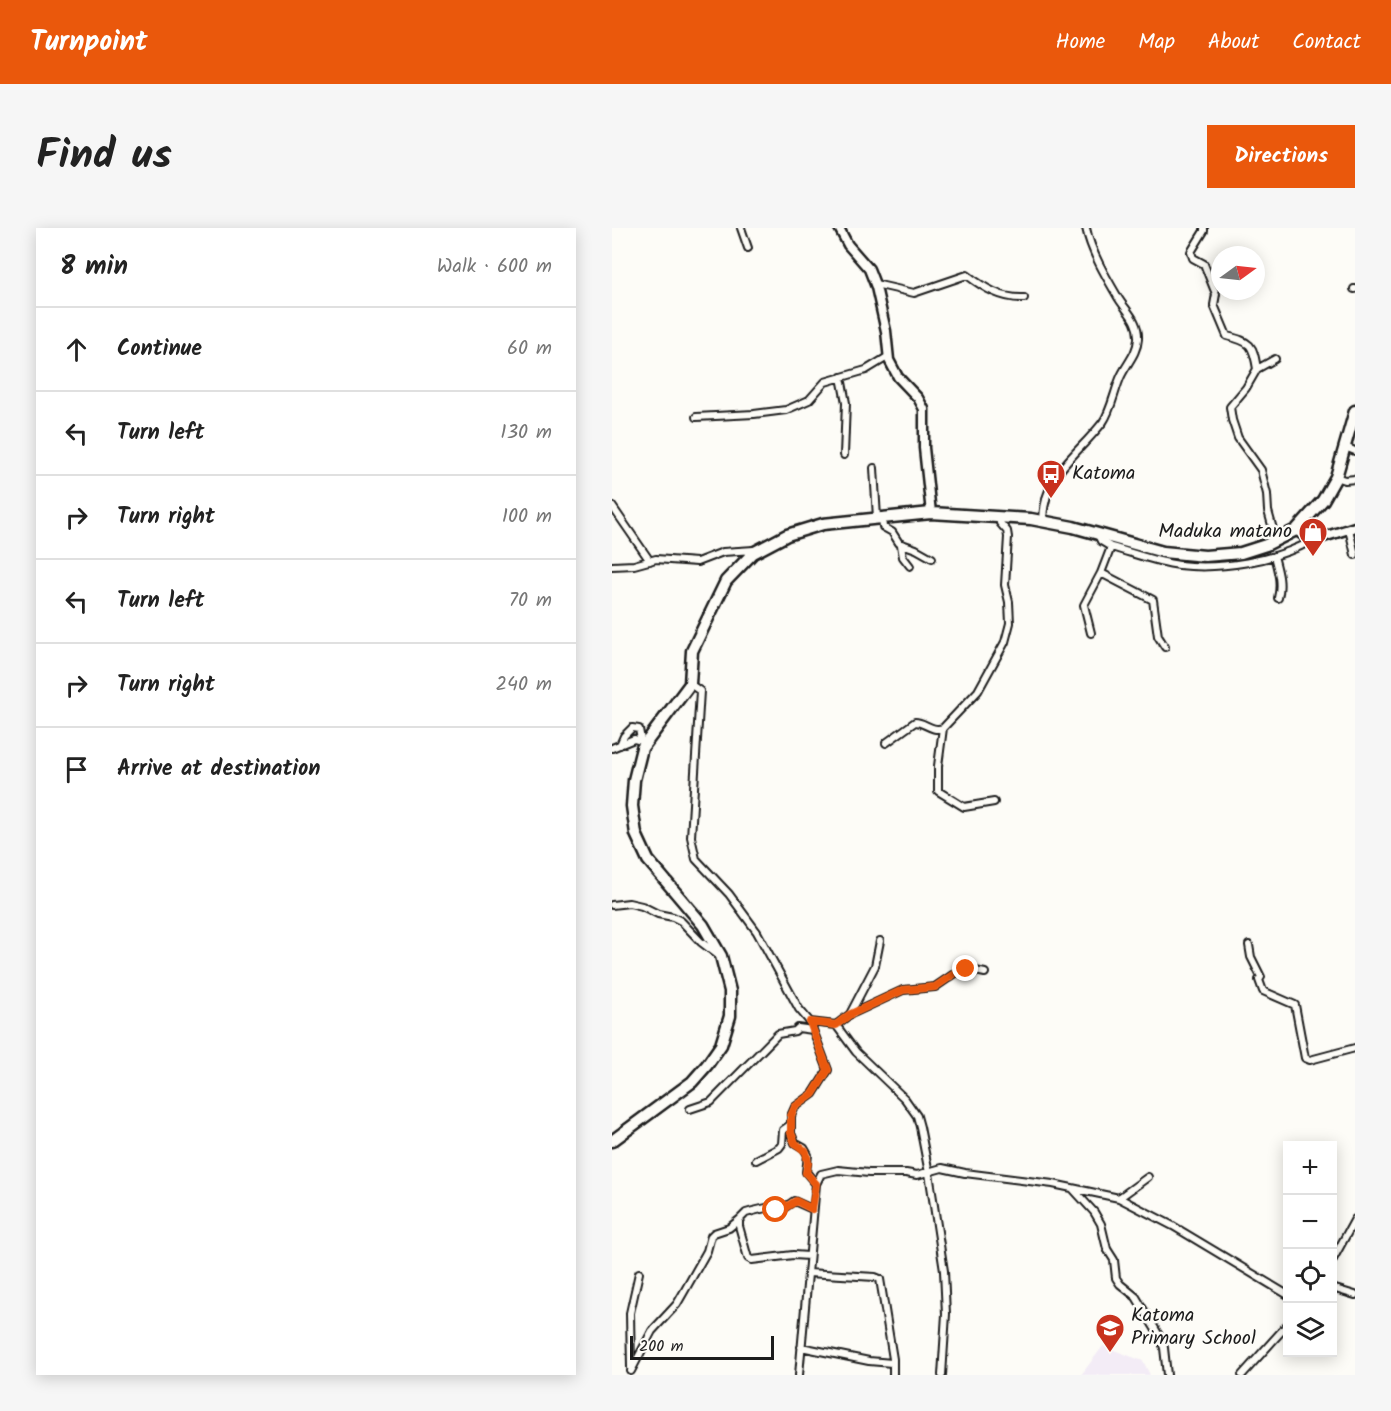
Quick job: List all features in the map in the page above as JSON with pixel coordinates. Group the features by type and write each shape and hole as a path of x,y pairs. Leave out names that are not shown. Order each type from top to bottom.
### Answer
{"highway":[{"path":"612,1142 692,1082 721,1045 730,1016 730,991 721,956 703,925 648,860 636,834 632,806 634,780 643,741 690,684 692,651 726,581 758,550 786,535 823,524 931,513 1043,521 1163,552 1205,556 1241,553 1296,530 1323,500 1350,449 1355,411"}],"street":[{"path":"741,228 748,248"},
{"path":"839,228 875,284 886,331 889,356 898,377 918,398 924,409 924,448 931,513"},
{"path":"1043,521 1043,507 1048,488 1069,458 1105,420 1121,376 1133,357 1138,339 1137,324 1106,275 1088,238 1086,228"},
{"path":"1203,228 1191,252 1193,258 1204,264 1216,294 1214,306 1227,336 1246,340 1254,351 1257,369"},
{"path":"875,284 914,293 967,275 988,290 1015,298 1024,298"},
{"path":"696,417 786,410 809,400 825,382 866,370 889,356"},
{"path":"1275,359 1257,369 1246,388 1230,407 1238,438 1261,470 1276,540"},
{"path":"841,377 846,403 844,455"},
{"path":"874,468 883,527 892,532 902,545 903,557 910,566"},
{"path":"1336,477 1345,480 1355,479"},
{"path":"612,506 650,561"},
{"path":"993,802 964,807 938,791 938,766 943,729 980,688 1008,634 1009,602 1005,585 1007,531 1000,523 999,517"},
{"path":"1097,534 1101,541 1111,547 1180,565 1227,565 1295,550 1311,541 1352,528 1355,555"},
{"path":"1296,530 1311,541"},
{"path":"902,545 916,549 932,558"},
{"path":"1091,633 1084,605 1101,573 1111,547"},
{"path":"612,566 634,565 656,559 697,562 728,551 758,550"},
{"path":"1274,556 1280,575 1278,598"},
{"path":"1101,573 1153,600 1158,636 1165,647"},
{"path":"690,684 700,691 691,837 696,859 729,894 757,932 799,1009 810,1022 828,1070 813,1094 795,1107 790,1125 795,1143 806,1152 808,1163 806,1173 816,1184"},
{"path":"886,743 915,722 920,722 933,729 943,729"},
{"path":"612,748 621,745 634,739 643,741 640,730 632,728 624,736 621,745"},
{"path":"612,905 628,903 673,917 681,921 714,953 721,956"},
{"path":"849,1015 874,966 880,941"},
{"path":"1249,945 1251,957 1261,976 1259,980 1263,991 1295,1005 1305,1058 1310,1060 1355,1048"},
{"path":"810,1022 836,1025 849,1015 903,990 935,987 957,972 966,969 986,973"},
{"path":"836,1025 856,1052 905,1099 917,1116 930,1173 945,1285 946,1314 942,1375"},
{"path":"690,1109 711,1102 778,1034 795,1031 798,1028 813,1030"},
{"path":"756,1160 779,1148 782,1144 782,1132 790,1125"},
{"path":"799,1375 812,1209 816,1184 821,1174 831,1170 916,1175 942,1168 1072,1188 1119,1198 1165,1221 1283,1293"},
{"path":"1119,1198 1148,1177"},
{"path":"1072,1188 1094,1212 1101,1224 1107,1249 1114,1260 1116,1278 1136,1297 1160,1337 1167,1375"},
{"path":"631,1373 652,1331 677,1304 707,1251 714,1233 729,1228 746,1213 753,1211 766,1208 780,1210 794,1202 812,1209"},
{"path":"1337,1252 1355,1219"},
{"path":"739,1220 748,1258 752,1260 793,1255 809,1256"},
{"path":"631,1373 630,1313 639,1273"},
{"path":"808,1274 880,1279 893,1375"},
{"path":"1337,1290 1355,1295"},
{"path":"1242,1375 1283,1329"},
{"path":"801,1347 869,1361 892,1363"}],"shaded area":[{"name":"Katoma Primary School","path":"1103,1346 1143,1361 1150,1375 1081,1375"}],"place":[{"name":"Katoma","path":"1051,500"},
{"name":"Maduka matano","path":"1313,558"},
{"name":"Katoma Primary School","path":"1110,1354"}],"route":[{"path":"776,1210 783,1209 796,1201 812,1209 816,1184 806,1173 808,1155 795,1143 790,1125 795,1107 813,1094 828,1070 810,1022 836,1025 849,1015 903,990 935,987 957,972 966,969"}]}
